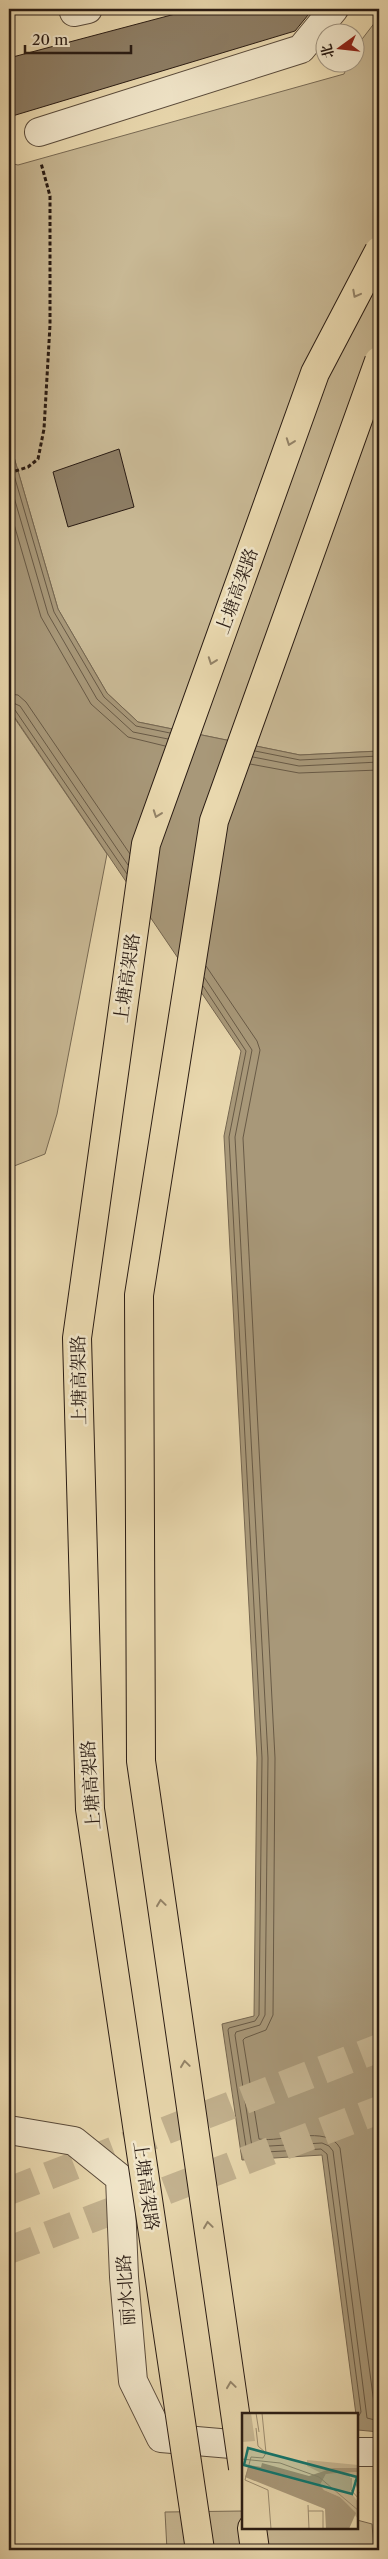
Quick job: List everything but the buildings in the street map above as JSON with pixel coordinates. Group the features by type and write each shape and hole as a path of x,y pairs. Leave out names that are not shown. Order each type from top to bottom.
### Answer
{"highway":[{"name":"上塘高架路","path":"200,2550 90,1809 77,1338 146,844 315,373 379,251"},
{"path":"242,2461 141,1761 138,1295 214,821 379,361"},
{"path":"252,2529 255,2550"}],"street":[{"path":"73,9 74,12 88,9"},
{"path":"39,132 301,49 334,9"},
{"name":"丽水北路","path":"9,2130 74,2141 120,2178 124,2277 133,2381 161,2438 242,2445"},
{"path":"358,2452 379,2452"}],"path":[{"path":"9,473 28,467 38,459 44,430 50,325 50,196 34,138 39,132"}],"shaded area":[{"path":"379,17 379,751 300,755 138,722 107,693 58,609 9,440 9,163 18,165 344,74 345,72 366,72 366,34"},
{"path":"9,710 107,854 57,1114 45,1154 9,1168"},
{"path":"242,2511 242,2529 358,2529 358,2520 372,2524 374,2550 167,2550 165,2512"}],"water":[{"path":"9,440 58,609 107,693 138,722 300,755 379,751 379,2432 358,2430 358,2413 356,2413 322,2155 242,2160 222,2024 254,2016 257,1758 224,1136 241,1051 9,709"}],"tunnel":[{"path":"9,2191 379,2048"},
{"path":"9,2250 379,2110"}]}
